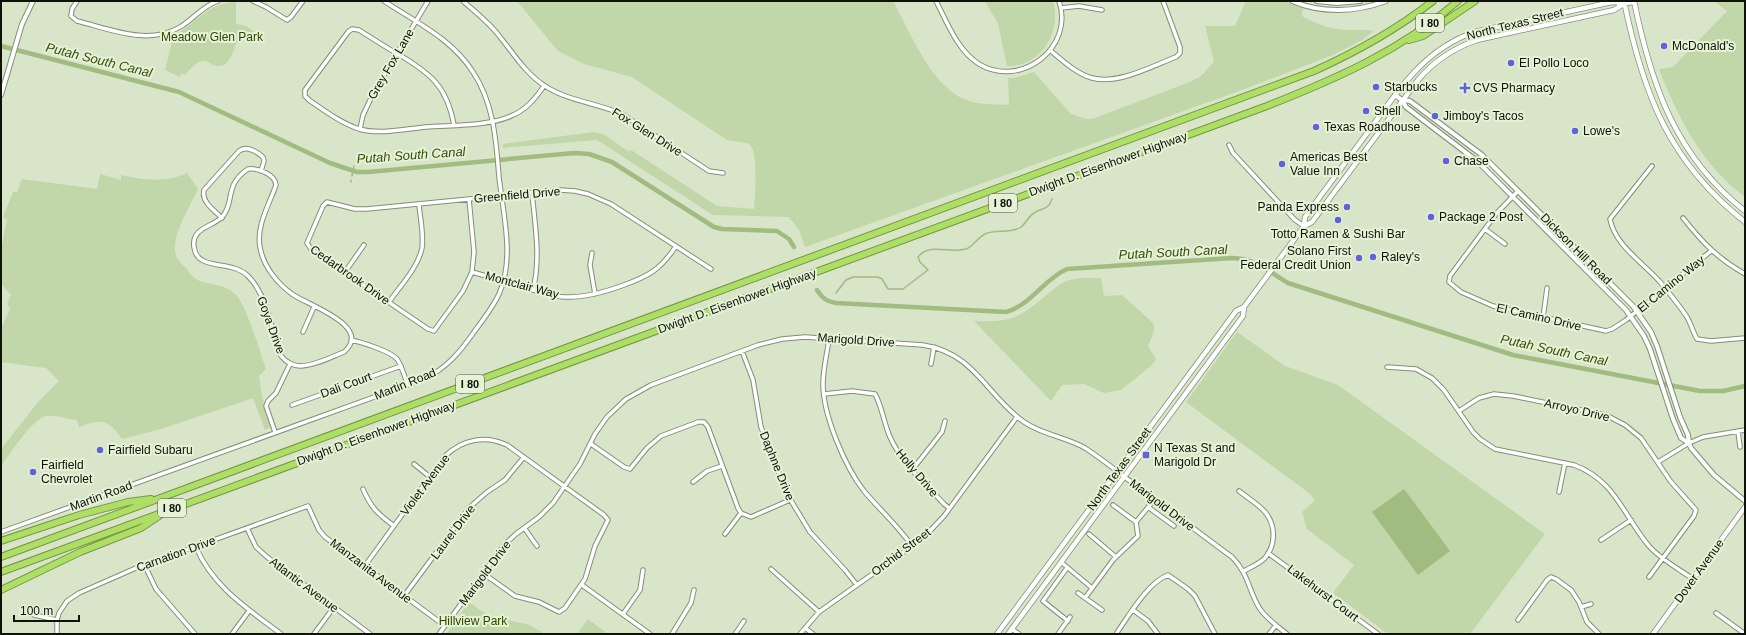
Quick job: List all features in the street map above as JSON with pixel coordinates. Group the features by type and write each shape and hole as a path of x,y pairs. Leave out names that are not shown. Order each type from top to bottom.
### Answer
{"highway":[{"name":"Dwight D. Eisenhower Highway","path":"1,557 1314,71 1346,56 1382,36 1433,1"},
{"name":"Dwight D. Eisenhower Highway","path":"1,572 1267,106 1328,82 1370,62 1402,43 1458,1"},
{"path":"1402,43 1423,36 1475,1"},
{"path":"1,541 86,513 128,502 162,497"},
{"path":"1,590 80,552 141,528 169,509"}],"main road":[{"name":"North Texas Street","path":"1304,226 1305,217 1411,74 1426,59 1450,43 1466,35 1497,26 1612,2 1635,1"},
{"path":"1635,1 1650,69 1660,97 1675,127 1696,160 1707,174 1745,210"},
{"name":"North Texas Street","path":"1008,634 1243,316 1244,307 1268,274 1304,226 1312,222 1426,70 1460,46 1485,38 1614,10 1624,2"},
{"path":"1624,2 1642,76 1652,102 1667,132 1700,180 1745,222"},
{"name":"North Texas Street","path":"997,634 1236,310 1244,307"},
{"name":"Dover Avenue","path":"1653,634 1745,507"}],"street":[{"path":"1,95 22,24 33,1"},
{"path":"77,1 72,9 71,16 77,20 138,36 151,37 172,32 207,6 218,1"},
{"path":"253,1 287,20 303,1"},
{"name":"Martin Road","path":"1,532 408,385 438,372 451,362 458,354 495,301 503,281 507,256 493,121 482,87 466,62 445,40 384,1"},
{"name":"Grey Fox Lane","path":"360,129 363,114 374,92 428,1"},
{"name":"Fox Glen Drive","path":"463,1 489,24 500,36 521,65 544,86 578,101 608,108 622,114 709,171 723,172"},
{"path":"936,1 964,51 980,64 992,70 1006,72 1023,69 1040,61 1051,51 1059,37 1062,25 1062,8 1059,1"},
{"path":"1051,51 1079,72 1091,78 1101,80 1116,79 1176,57 1180,53 1180,47 1163,1"},
{"path":"1292,1 1310,7 1335,10 1364,8 1386,1"},
{"path":"1317,1 1337,3 1360,1"},
{"path":"1062,8 1080,6 1102,10"},
{"path":"454,125 448,102 442,88 433,78 421,68 359,30 352,29 305,90 305,96 309,100 339,120 360,129 376,131 454,125 493,121 509,117 518,113 530,104 544,86"},
{"name":"Dickson Hill Road","path":"1395,95 1402,100 1406,107 1473,157 1630,316 1650,349 1673,419 1681,438 1689,443 1706,468 1745,501"},
{"name":"Dickson Hill Road","path":"1402,100 1410,101 1463,139 1482,156 1636,311 1651,332 1658,346 1680,417 1688,435 1689,443"},
{"path":"1229,145 1238,159 1295,220 1304,226"},
{"path":"243,148 249,148 263,157 264,161 261,171 248,169 235,182 222,218 205,201 203,196 204,190 239,151 243,148"},
{"path":"1652,166 1610,218 1615,233 1622,243 1665,289 1687,317 1697,339 1711,341 1745,338"},
{"name":"Goya Drive","path":"222,218 199,231 194,241 196,254 205,262 230,266 249,276 255,284 266,308 281,357 290,364 300,366 308,365 339,354 347,349 351,340 351,334 343,323 335,317 293,295 270,271 263,260 259,246 260,232 276,185 273,177 261,171"},
{"name":"Greenfield Drive","path":"327,202 361,209 560,190 575,191 599,198 611,204 711,269"},
{"path":"1505,244 1485,229 1518,191"},
{"path":"532,193 538,250 536,276 533,290"},
{"path":"469,199 474,252 472,272"},
{"name":"Cedarbrook Drive","path":"327,202 323,206 307,243 311,248 428,329 434,331 463,291 472,272"},
{"path":"389,302 418,259 422,248 419,204"},
{"path":"1684,218 1711,251 1745,274"},
{"name":"El Camino Drive","path":"1485,229 1453,272 1449,282 1461,292 1482,302 1543,318 1606,331 1618,326 1630,316"},
{"path":"345,272 364,245"},
{"name":"Montclair Way","path":"472,272 533,290 564,297 596,294 642,279 654,272 663,264 676,246"},
{"name":"El Camino Way","path":"1630,316 1711,251"},
{"path":"592,253 590,265 596,294"},
{"path":"1543,318 1547,288"},
{"path":"303,332 314,307"},
{"name":"Marigold Drive","path":"439,634 510,539 525,529 546,511 580,464 607,416 626,398 651,385 770,341 805,337 934,347 951,353 965,363 1017,417 1041,432 1084,448 1232,557 1244,571 1260,609 1287,634"},
{"path":"829,339 823,383 824,394 829,416 851,471 865,492 895,523 912,546"},
{"path":"351,340 390,354 398,360 408,385"},
{"path":"931,364 934,347"},
{"name":"Daphne Drive","path":"742,351 753,380 761,427 776,469 790,500 810,532 838,561 857,585"},
{"name":"Goya Drive","path":"275,432 266,406 268,401 276,393 290,364"},
{"name":"Dali Court","path":"292,405 401,366"},
{"path":"1386,367 1407,368 1424,373 1439,383 1480,439 1495,449 1583,468 1598,478 1611,490 1650,548 1693,580"},
{"name":"Holly Drive","path":"824,394 852,391 875,394 896,450 912,470 949,508"},
{"name":"Arroyo Drive","path":"1459,411 1479,398 1494,394 1596,412 1616,419 1634,431 1648,446 1679,491 1696,510 1694,516 1664,558"},
{"name":"Orchid Street","path":"800,634 818,612 912,546 936,526 1017,417"},
{"path":"912,470 942,432 945,421"},
{"path":"591,444 624,467 630,469 647,448 661,436 698,422 704,422 708,427 741,513 751,517 790,500"},
{"path":"1658,462 1689,443 1703,437 1745,430"},
{"path":"1738,431 1740,447"},
{"name":"Violet Avenue","path":"364,567 451,451 461,444 476,440 492,440 500,442 524,457 604,515 608,520 595,546 589,572 582,584"},
{"name":"Laurel Drive","path":"404,596 470,507 482,496 505,480 524,457"},
{"path":"1559,492 1564,463"},
{"path":"414,464 430,477"},
{"path":"693,482 707,471 722,466"},
{"path":"364,489 370,506 394,526"},
{"path":"1239,491 1260,507 1272,523 1273,540 1268,553 1259,563 1244,571"},
{"path":"1136,522 1155,499"},
{"path":"1085,598 1116,557 1138,536 1136,522 1113,505"},
{"name":"Manzanita Avenue","path":"308,506 319,530 325,537 445,626"},
{"name":"Carnation Drive","path":"57,620 63,607 73,596 144,566 308,506"},
{"path":"1148,507 1174,526"},
{"path":"725,534 741,513"},
{"path":"1601,540 1632,520"},
{"name":"Atlantic Avenue","path":"247,528 253,541 261,552 370,634"},
{"path":"525,529 537,546"},
{"path":"1089,534 1116,557"},
{"path":"196,547 207,568 230,595 280,634"},
{"name":"Lakehurst Court","path":"1268,553 1378,634"},
{"path":"1649,577 1664,558"},
{"path":"1061,562 1092,588"},
{"path":"144,566 156,589 195,634"},
{"path":"1058,634 1069,619 1043,601 1067,568"},
{"path":"771,569 818,612"},
{"path":"623,614 640,590 644,570"},
{"path":"484,574 515,596 539,602 559,612 565,608 582,584 650,634"},
{"path":"1116,634 1153,584 1162,577 1168,575 1188,589 1195,596 1215,634"},
{"path":"1518,620 1547,580 1551,577 1571,590 1587,622 1599,634"},
{"path":"672,634 691,603 694,590"},
{"path":"1078,593 1102,610"},
{"path":"1581,608 1591,604"},
{"path":"314,634 334,607"},
{"path":"1133,610 1148,621 1158,634"},
{"path":"232,634 249,611"},
{"path":"1716,613 1745,634"},
{"path":"34,615 57,620 57,634"},
{"path":"735,634 744,621"},
{"path":"1269,634 1276,625"},
{"path":"805,628 813,634"},
{"path":"1012,629 1019,634"}],"green space":[{"path":"517,1 893,1 925,60 946,87 959,96 977,103 1009,105 1008,78 1014,78 1034,72 1071,114 1086,119 1092,119 1190,82 1201,76 1214,62 1205,26 1235,26 1246,1 1283,1 1303,9 1303,17 1325,26 1342,30 1374,31 1362,40 1333,55 1242,90 805,247 799,230 789,217 713,215 597,140 503,148 503,144 594,132 605,135 629,152 631,150 717,206 754,209 755,164 752,148 749,144 727,140 632,77 584,64 558,51"},
{"path":"985,1 1053,1 1055,13 1054,24 1046,46 1030,61 1019,65 1007,66 998,24"},
{"path":"1714,1 1745,1 1745,197 1716,170 1693,139 1674,105 1659,69 1673,67 1727,11"},
{"name":"Meadow Glen Park","path":"236,2 236,24 246,26 254,32 250,38 239,39 235,45 231,57 226,63 218,66 207,61 198,62 185,75 182,73 180,77 165,70 172,42 170,37 187,27 208,11 225,4"},
{"path":"187,173 198,189 178,231 175,248 177,257 196,279 232,291 240,301 249,319 266,369 259,376 262,397 271,427 265,430 253,398 161,429 122,439 112,427 104,422 79,427 77,420 46,416 34,423 1,466 1,449 38,402 59,381 46,368 1,362 1,330 10,308 7,304 11,295 1,283 1,250 7,219 3,217 13,192 17,192 22,179 97,189 100,174 121,180 121,175 154,180 171,178"},
{"path":"1079,278 1101,278 1104,296 1122,295 1153,323 1154,326 1153,334 1148,346 1156,359 1152,365 1121,390 1104,393 1084,384 1062,385 1051,401 974,321 996,321 1012,318 1027,311 1064,282"},
{"path":"1237,332 1285,366 1338,385 1545,534 1470,634 1388,634 1333,593 1354,565 1307,529 1302,512 1315,500 1309,493 1186,402"},
{"name":"Hillview Park","path":"469,602 487,615 530,625 545,634 446,634"},
{"path":"588,619 608,634 577,634"}],"shaded area":[{"path":"1404,489 1450,551 1418,575 1372,512"}],"waterway":[{"name":"Putah South Canal","path":"1,46 179,92 330,163 357,172 574,153 589,154 612,162 714,227 722,229 777,231 789,239 794,247"},
{"name":"Putah South Canal","path":"352,176 354,166"},
{"path":"836,293 846,280 853,277 878,277 882,279 888,289 903,289 928,270 920,262 918,257 923,253 934,249 966,249 985,234 1017,229 1021,227 1032,214 1047,207 1052,199"},
{"name":"Putah South Canal","path":"817,290 825,299 836,303 1006,312 1023,304 1051,279 1067,269 1232,258 1256,263 1288,283 1513,355 1700,391 1723,391 1745,386"}],"place":[{"name":"McDonald's","path":"1664,46"},
{"name":"El Pollo Loco","path":"1511,63"},
{"name":"Starbucks","path":"1376,87"},
{"name":"CVS Pharmacy","path":"1465,88"},
{"name":"Shell","path":"1366,111"},
{"name":"Jimboy's Tacos","path":"1435,116"},
{"name":"Texas Roadhouse","path":"1316,127"},
{"name":"Lowe's","path":"1575,131"},
{"name":"Chase","path":"1446,161"},
{"name":"Americas Best Value Inn","path":"1282,164"},
{"name":"Panda Express","path":"1347,207"},
{"name":"Package 2 Post","path":"1431,217"},
{"name":"Totto Ramen & Sushi Bar","path":"1338,220"},
{"name":"Raley's","path":"1373,257"},
{"name":"Solano First Federal Credit Union","path":"1359,258"},
{"name":"Fairfield Subaru","path":"100,450"},
{"name":"N Texas St and Marigold Dr","path":"1146,455"},
{"name":"Fairfield Chevrolet","path":"33,472"}]}
